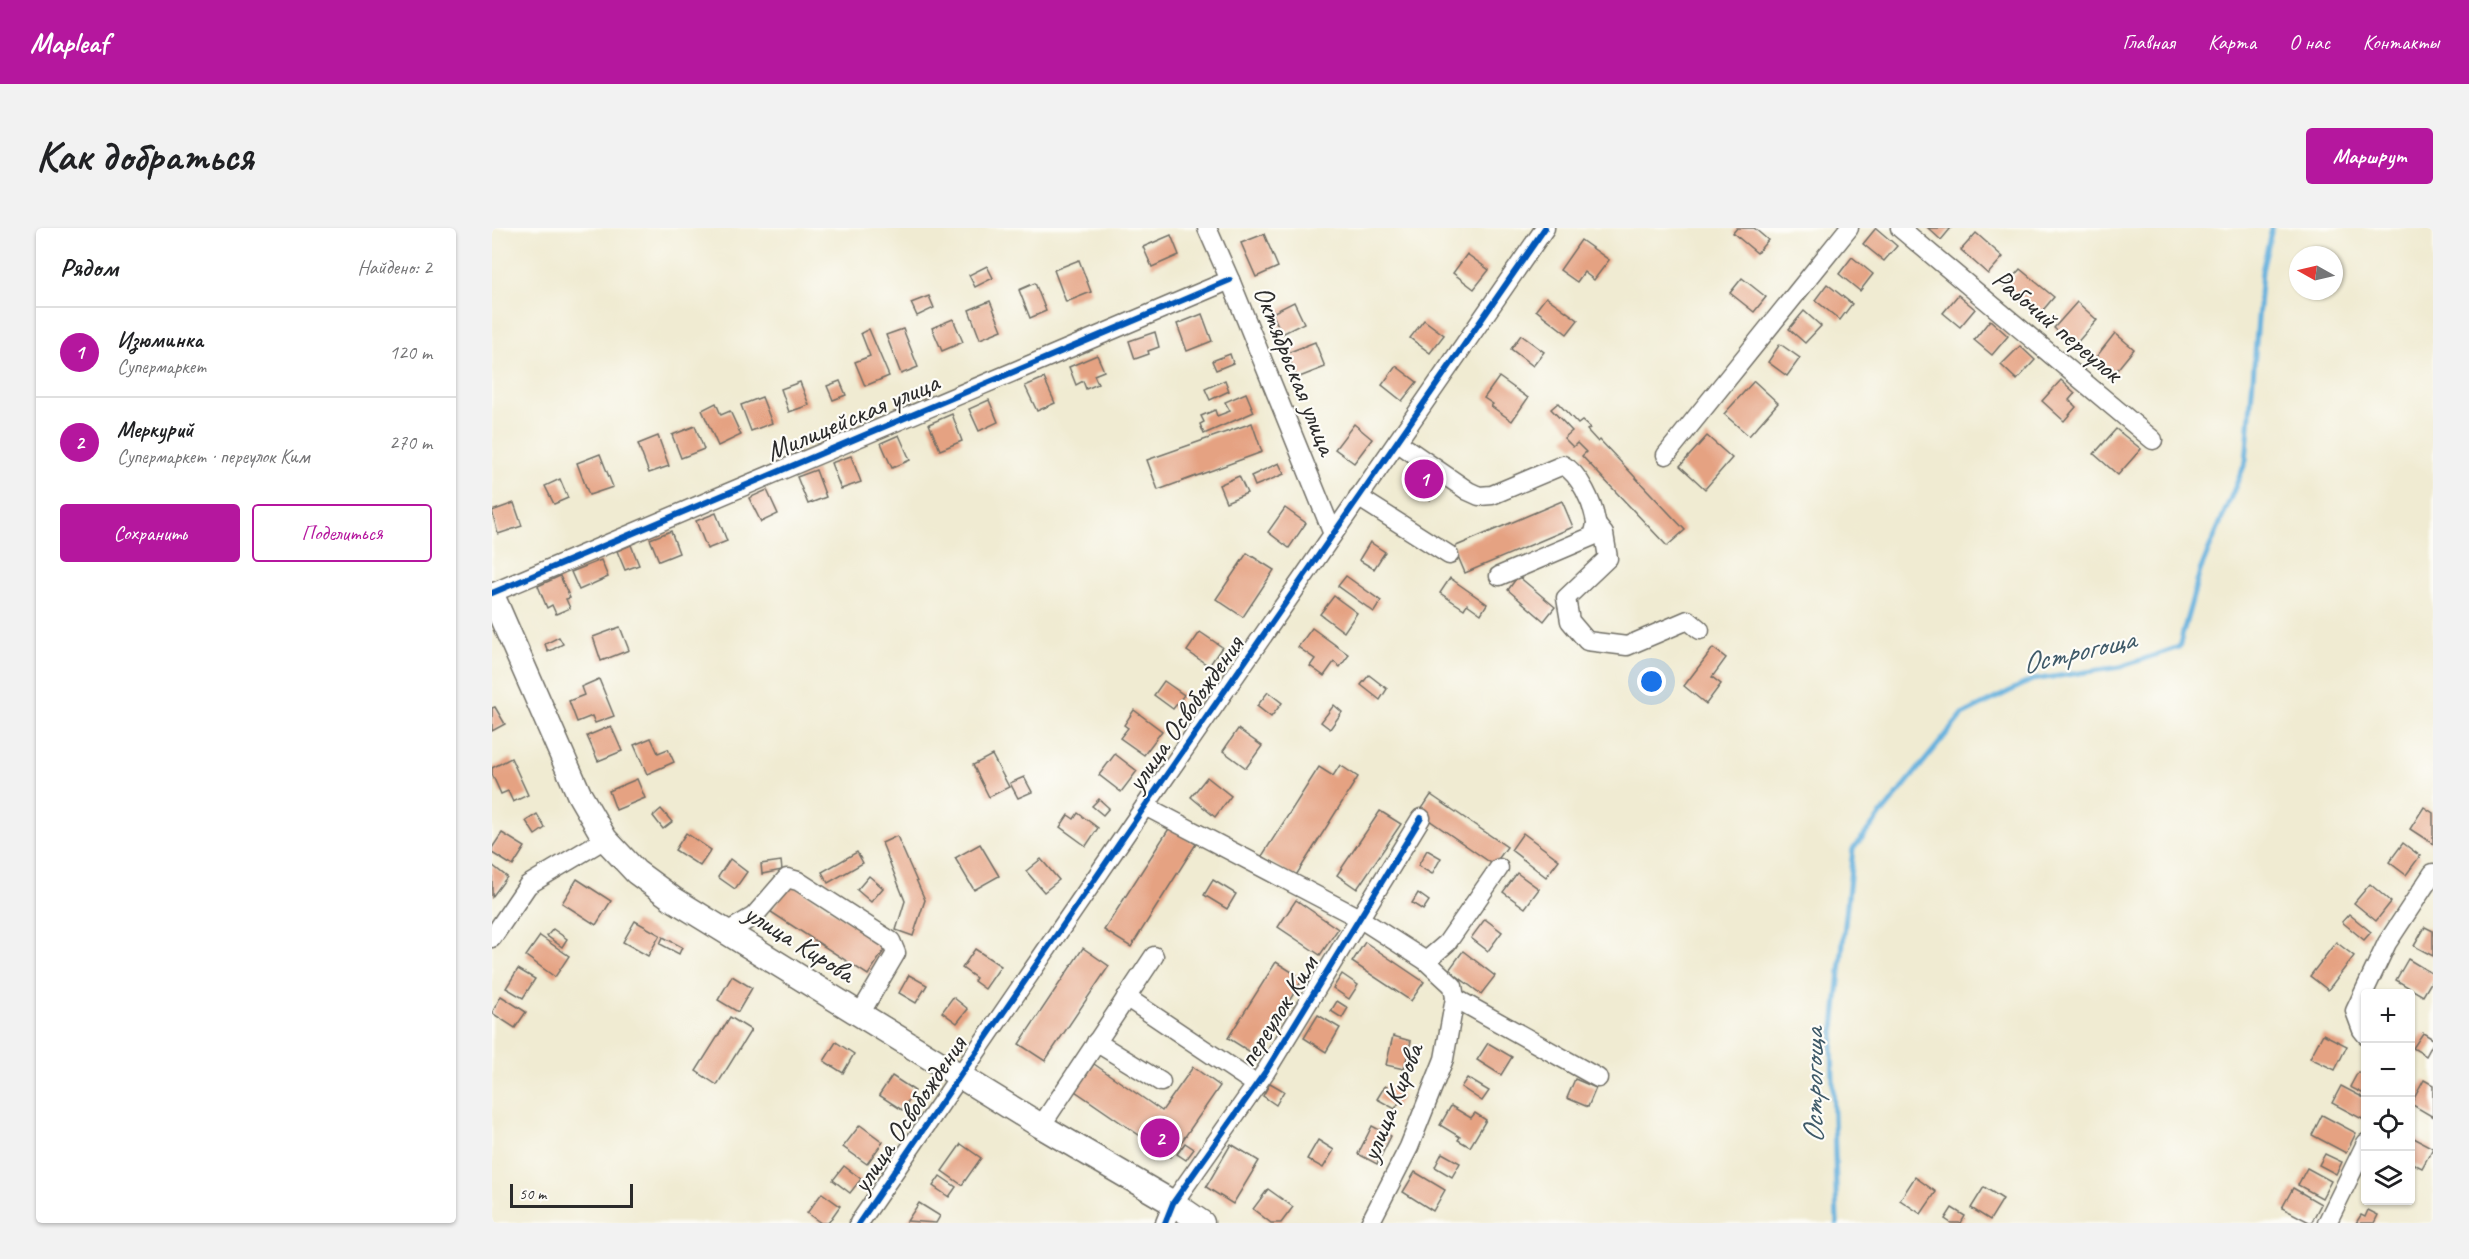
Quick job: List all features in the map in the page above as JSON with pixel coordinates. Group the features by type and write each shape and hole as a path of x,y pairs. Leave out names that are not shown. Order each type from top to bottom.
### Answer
{"main road":[{"name":"улица Кирова","path":"492,594 579,794 605,839 636,872 673,899 1041,1126 1169,1213 1202,1223"}],"street":[{"name":"Октябрьская улица","path":"1207,228 1333,534"},
{"name":"улица Освобождения","path":"859,1223 1545,228"},
{"path":"1666,455 1849,228"},
{"name":"Рабочий переулок","path":"1900,228 2153,440"},
{"name":"Милицейская улица","path":"492,594 1230,280"},
{"path":"1397,442 1468,491 1479,496 1492,495 1563,465 1574,471 1581,480 1596,524 1604,534 1608,558 1566,598 1570,621 1587,641 1627,646 1688,620 1700,630"},
{"path":"1358,497 1449,555"},
{"path":"1499,576 1593,536 1596,524"},
{"path":"1145,806 1359,918 1426,961 1453,986 1455,998 1598,1078"},
{"name":"переулок Ким","path":"1169,1213 1257,1085 1421,818"},
{"path":"492,938 528,885 605,839"},
{"path":"1426,961 1447,943 1499,868"},
{"path":"2365,989 2387,943 2433,873"},
{"path":"727,932 754,916 787,878 798,881 891,941 896,953 860,1014"},
{"path":"1041,1126 1154,956"},
{"path":"1126,997 1257,1085"},
{"name":"улица Кирова","path":"1370,1223 1409,1148 1444,1059 1455,998"},
{"path":"2361,998 2355,1011 2361,1027"},
{"path":"1096,1042 1161,1082"},
{"path":"2327,1223 2362,1151"}],"building":[{"path":"1737,228 1754,228 1768,240 1757,253 1733,233"},
{"path":"1876,228 1897,246 1884,261 1863,244"},
{"path":"1928,228 1951,228 1941,240"},
{"path":"1976,233 2003,257 1988,274 1961,250"},
{"path":"1264,234 1278,267 1256,277 1241,243"},
{"path":"1171,235 1179,255 1152,267 1143,247"},
{"path":"1581,240 1609,260 1594,280 1584,272 1577,282 1560,270"},
{"path":"1467,254 1489,270 1474,289 1453,273"},
{"path":"1852,257 1873,274 1860,291 1839,274"},
{"path":"1079,260 1091,292 1066,302 1054,270"},
{"path":"987,266 993,278 975,287 969,275"},
{"path":"2020,269 2054,297 2038,316 2004,288"},
{"path":"1742,278 1766,297 1754,312 1730,293"},
{"path":"1035,283 1046,311 1030,318 1019,290"},
{"path":"1827,284 1852,304 1840,320 1815,300"},
{"path":"1958,295 1975,309 1960,327 1943,313"},
{"path":"929,296 934,308 917,316 911,303"},
{"path":"1546,297 1578,320 1567,334 1536,310"},
{"path":"990,301 1002,330 980,339 969,310"},
{"path":"1294,302 1304,323 1282,334 1272,313"},
{"path":"2077,302 2097,320 2074,346 2054,328"},
{"path":"1804,311 1821,326 1805,343 1789,329"},
{"path":"1202,314 1212,341 1187,351 1177,324"},
{"path":"953,319 963,342 942,351 932,328"},
{"path":"1424,320 1444,335 1430,353 1410,338"},
{"path":"1990,320 2008,336 1992,355 1974,340"},
{"path":"869,329 889,376 865,386 855,362 870,356 861,333"},
{"path":"903,329 918,367 901,374 886,335"},
{"path":"1155,332 1159,347 1135,359 1129,341"},
{"path":"2115,333 2134,349 2112,376 2093,361"},
{"path":"1521,335 1544,352 1533,366 1511,349"},
{"path":"1315,342 1325,367 1297,378 1287,353"},
{"path":"1780,344 1800,358 1787,376 1768,362"},
{"path":"2020,346 2035,360 2017,380 2001,365"},
{"path":"1230,354 1233,363 1216,370 1212,361"},
{"path":"1097,355 1104,371 1094,375 1098,384 1086,389 1083,381 1076,385 1069,367"},
{"path":"1396,366 1417,382 1402,401 1382,385"},
{"path":"1499,377 1528,398 1512,421 1484,398"},
{"path":"1044,378 1055,403 1037,411 1025,386"},
{"path":"1225,380 1229,391 1210,400 1205,389"},
{"path":"2061,380 2075,393 2069,400 2076,407 2064,421 2042,401"},
{"path":"840,381 846,395 833,400 827,386"},
{"path":"1754,381 1778,403 1749,436 1724,414"},
{"path":"800,382 809,405 789,412 781,389"},
{"path":"1246,393 1254,412 1204,434 1200,424 1204,422 1201,416 1215,410 1217,416 1230,411 1225,402"},
{"path":"762,397 772,423 751,431 741,405"},
{"path":"989,400 998,422 979,431 969,409"},
{"path":"716,403 721,415 730,411 741,435 718,446 702,410"},
{"path":"1558,403 1578,424 1582,421 1590,428 1587,430 1598,442 1600,440 1685,530 1667,546 1582,456 1586,452 1577,443 1573,447 1564,438 1572,431 1551,409"},
{"path":"952,414 962,441 940,450 929,424"},
{"path":"1252,423 1262,452 1158,490 1147,460"},
{"path":"1354,424 1372,439 1354,463 1335,449"},
{"path":"695,426 704,449 681,458 672,435"},
{"path":"2116,429 2141,449 2118,475 2094,454"},
{"path":"899,435 910,460 892,468 881,443"},
{"path":"658,436 669,466 649,473 638,444"},
{"path":"1707,436 1732,458 1705,489 1680,466"},
{"path":"600,454 613,487 589,495 577,463"},
{"path":"851,456 861,482 841,489 831,463"},
{"path":"1279,463 1284,474 1255,486 1251,476"},
{"path":"1420,463 1444,481 1430,500 1406,482"},
{"path":"816,470 826,497 808,504 797,477"},
{"path":"1239,476 1247,493 1226,502 1219,485"},
{"path":"560,479 568,498 554,504 545,486"},
{"path":"767,490 778,514 761,522 749,498"},
{"path":"1562,501 1573,527 1465,573 1454,547"},
{"path":"514,503 522,526 498,534 492,511"},
{"path":"1285,508 1306,523 1289,548 1268,532"},
{"path":"716,513 727,541 707,549 696,521"},
{"path":"671,531 679,553 659,561 650,539"},
{"path":"1370,542 1385,552 1374,569 1359,560"},
{"path":"631,545 639,565 625,570 617,551"},
{"path":"1247,553 1274,570 1243,617 1216,599"},
{"path":"601,560 608,577 579,590 571,572"},
{"path":"560,576 570,598 566,599 570,608 556,614 552,605 547,608 538,586"},
{"path":"1346,576 1381,601 1374,612 1338,586"},
{"path":"1518,576 1555,607 1544,621 1508,590"},
{"path":"1450,578 1487,604 1481,614 1467,604 1464,609 1440,593"},
{"path":"1334,596 1357,613 1344,632 1320,614"},
{"path":"620,627 629,650 601,661 593,637"},
{"path":"1312,628 1349,655 1340,667 1334,662 1324,676 1310,666 1315,659 1298,647"},
{"path":"1200,632 1222,647 1209,666 1187,651"},
{"path":"559,637 563,644 548,652 545,644"},
{"path":"1713,648 1726,658 1712,677 1721,684 1706,704 1684,686"},
{"path":"1369,675 1387,689 1380,700 1361,685"},
{"path":"599,679 614,716 595,723 592,716 577,722 569,701 584,695 581,687"},
{"path":"1164,681 1184,695 1173,709 1154,695"},
{"path":"1268,692 1282,703 1271,717 1257,706"},
{"path":"1334,705 1342,712 1330,729 1321,722"},
{"path":"495,707 505,724 492,731 492,708"},
{"path":"1134,710 1162,731 1144,755 1120,738 1128,728 1124,725"},
{"path":"611,726 622,751 598,761 587,736"},
{"path":"1238,729 1262,746 1246,768 1223,751"},
{"path":"651,738 658,753 668,749 674,762 647,774 634,745"},
{"path":"1115,754 1137,771 1121,792 1099,775"},
{"path":"992,755 1009,787 989,797 973,765"},
{"path":"511,758 528,795 513,802 508,791 501,794 492,774 492,768"},
{"path":"1340,765 1358,777 1295,877 1262,856 1319,767 1333,776"},
{"path":"1024,777 1032,792 1018,798 1010,783"},
{"path":"1207,777 1231,796 1215,817 1191,797"},
{"path":"637,779 645,798 616,810 609,791"},
{"path":"1431,795 1507,847 1494,865 1419,813"},
{"path":"1099,799 1109,808 1103,815 1092,806"},
{"path":"2424,807 2433,813 2433,844 2410,829"},
{"path":"661,809 672,822 663,829 653,816"},
{"path":"1380,811 1401,824 1357,889 1337,875"},
{"path":"1078,813 1098,828 1086,846 1060,827 1068,815 1074,819"},
{"path":"537,814 545,828 535,835 526,821"},
{"path":"1170,827 1196,844 1131,947 1104,930"},
{"path":"502,833 525,847 513,866 492,853 492,848"},
{"path":"686,833 711,850 700,866 675,850"},
{"path":"1523,833 1559,860 1546,877 1511,850"},
{"path":"897,836 925,900 913,936 896,930 905,901 882,843"},
{"path":"2403,843 2420,856 2406,875 2389,862"},
{"path":"980,844 999,876 974,890 955,858"},
{"path":"1427,850 1441,858 1432,874 1418,866"},
{"path":"857,852 863,863 828,883 822,872"},
{"path":"730,859 747,872 735,889 718,877"},
{"path":"1041,859 1059,880 1044,892 1026,871"},
{"path":"781,861 782,870 762,874 761,864"},
{"path":"492,865 507,877 492,897"},
{"path":"1517,873 1539,889 1525,908 1503,892"},
{"path":"869,876 883,888 871,902 857,890"},
{"path":"577,879 611,901 596,925 562,903"},
{"path":"1213,880 1236,894 1227,909 1204,895"},
{"path":"790,883 887,946 868,975 771,912"},
{"path":"2370,884 2391,902 2376,921 2354,903"},
{"path":"1418,893 1429,901 1423,910 1412,903"},
{"path":"1296,900 1338,929 1320,955 1278,927"},
{"path":"2349,914 2371,932 2364,940 2342,922"},
{"path":"1485,919 1502,932 1488,951 1471,938"},
{"path":"635,921 660,935 648,956 623,942"},
{"path":"2425,927 2433,931 2433,956 2414,946"},
{"path":"553,929 567,939 562,947 547,936"},
{"path":"540,936 569,956 555,977 526,956"},
{"path":"663,937 682,947 679,954 660,944"},
{"path":"1365,942 1424,982 1411,1001 1352,962"},
{"path":"2336,942 2354,956 2328,990 2310,976"},
{"path":"1083,948 1109,966 1045,1061 1019,1044"},
{"path":"975,949 1001,966 985,989 974,981 976,978 962,968"},
{"path":"1463,951 1495,976 1481,994 1449,970"},
{"path":"2408,959 2433,974 2433,979 2423,996 2415,989 2396,980"},
{"path":"1276,962 1303,979 1255,1055 1228,1038"},
{"path":"518,969 535,979 523,998 506,988"},
{"path":"1342,974 1358,985 1349,999 1333,988"},
{"path":"909,975 927,985 916,1003 899,993"},
{"path":"732,976 752,988 738,1012 718,1000"},
{"path":"501,996 526,1012 515,1028 492,1013"},
{"path":"953,997 968,1009 957,1023 942,1012"},
{"path":"1337,1001 1348,1008 1342,1018 1331,1011"},
{"path":"1318,1015 1340,1028 1326,1052 1304,1038"},
{"path":"730,1017 751,1030 717,1085 696,1071"},
{"path":"2423,1033 2433,1039 2426,1056 2415,1049 2415,1045"},
{"path":"2323,1034 2347,1046 2335,1070 2310,1058"},
{"path":"1393,1036 1411,1041 1404,1069 1386,1065"},
{"path":"836,1042 854,1054 843,1073 824,1061"},
{"path":"1488,1043 1512,1057 1501,1075 1477,1060"},
{"path":"1094,1064 1162,1111 1193,1067 1220,1086 1171,1157 1075,1091"},
{"path":"2358,1072 2361,1074 2361,1092 2350,1087"},
{"path":"892,1076 915,1091 902,1110 879,1095"},
{"path":"1467,1078 1489,1091 1482,1101 1461,1087"},
{"path":"1575,1079 1596,1088 1588,1107 1567,1098"},
{"path":"2424,1080 2433,1085 2433,1117 2415,1106 2415,1097"},
{"path":"1270,1083 1284,1091 1276,1105 1263,1096"},
{"path":"1385,1086 1403,1096 1395,1109 1377,1099"},
{"path":"2341,1086 2361,1096 2361,1118 2332,1103"},
{"path":"1451,1106 1471,1118 1475,1113 1486,1120 1470,1147 1458,1140 1460,1137 1440,1125"},
{"path":"2322,1115 2356,1133 2346,1153 2312,1135"},
{"path":"860,1125 883,1142 867,1164 843,1147"},
{"path":"1372,1126 1391,1136 1377,1164 1358,1154"},
{"path":"2415,1139 2433,1148 2422,1168 2415,1164"},
{"path":"1318,1140 1334,1150 1323,1168 1307,1159"},
{"path":"1185,1143 1194,1149 1186,1160 1177,1154"},
{"path":"961,1144 981,1158 962,1185 942,1171"},
{"path":"1231,1144 1259,1161 1233,1204 1206,1187"},
{"path":"1442,1153 1460,1163 1452,1177 1435,1167"},
{"path":"2325,1154 2342,1162 2336,1174 2319,1165"},
{"path":"844,1166 861,1179 850,1193 833,1180"},
{"path":"2307,1168 2331,1181 2322,1198 2298,1185"},
{"path":"1415,1172 1445,1190 1433,1211 1403,1192"},
{"path":"940,1176 956,1187 949,1197 933,1186"},
{"path":"1915,1177 1936,1192 1921,1214 1900,1200"},
{"path":"1984,1187 2003,1199 1990,1220 1971,1208"},
{"path":"2293,1188 2321,1204 2311,1223 2282,1208"},
{"path":"1268,1189 1293,1207 1281,1223 1271,1223 1253,1209"},
{"path":"822,1193 840,1206 828,1223 821,1223 807,1213"},
{"path":"919,1203 940,1216 936,1223 907,1221"},
{"path":"1952,1208 1965,1216 1961,1223 1951,1223 1945,1219"},
{"path":"2368,1210 2378,1215 2374,1223 2356,1223 2361,1215 2365,1217"}],"waterway":[{"name":"Острогоща","path":"1837,1223 1832,1047 1853,849 1962,715 2032,680 2120,667 2179,647 2200,571 2246,461 2262,271 2272,228"}],"cycle path":[{"path":"859,1223 1545,228"},
{"path":"492,593 1230,280"},
{"path":"1165,1223 1173,1203 1266,1071 1421,818"}],"place":[{"name":"Изюминка","path":"1424,479"},
{"name":"Меркурий","path":"1160,1138"}]}
